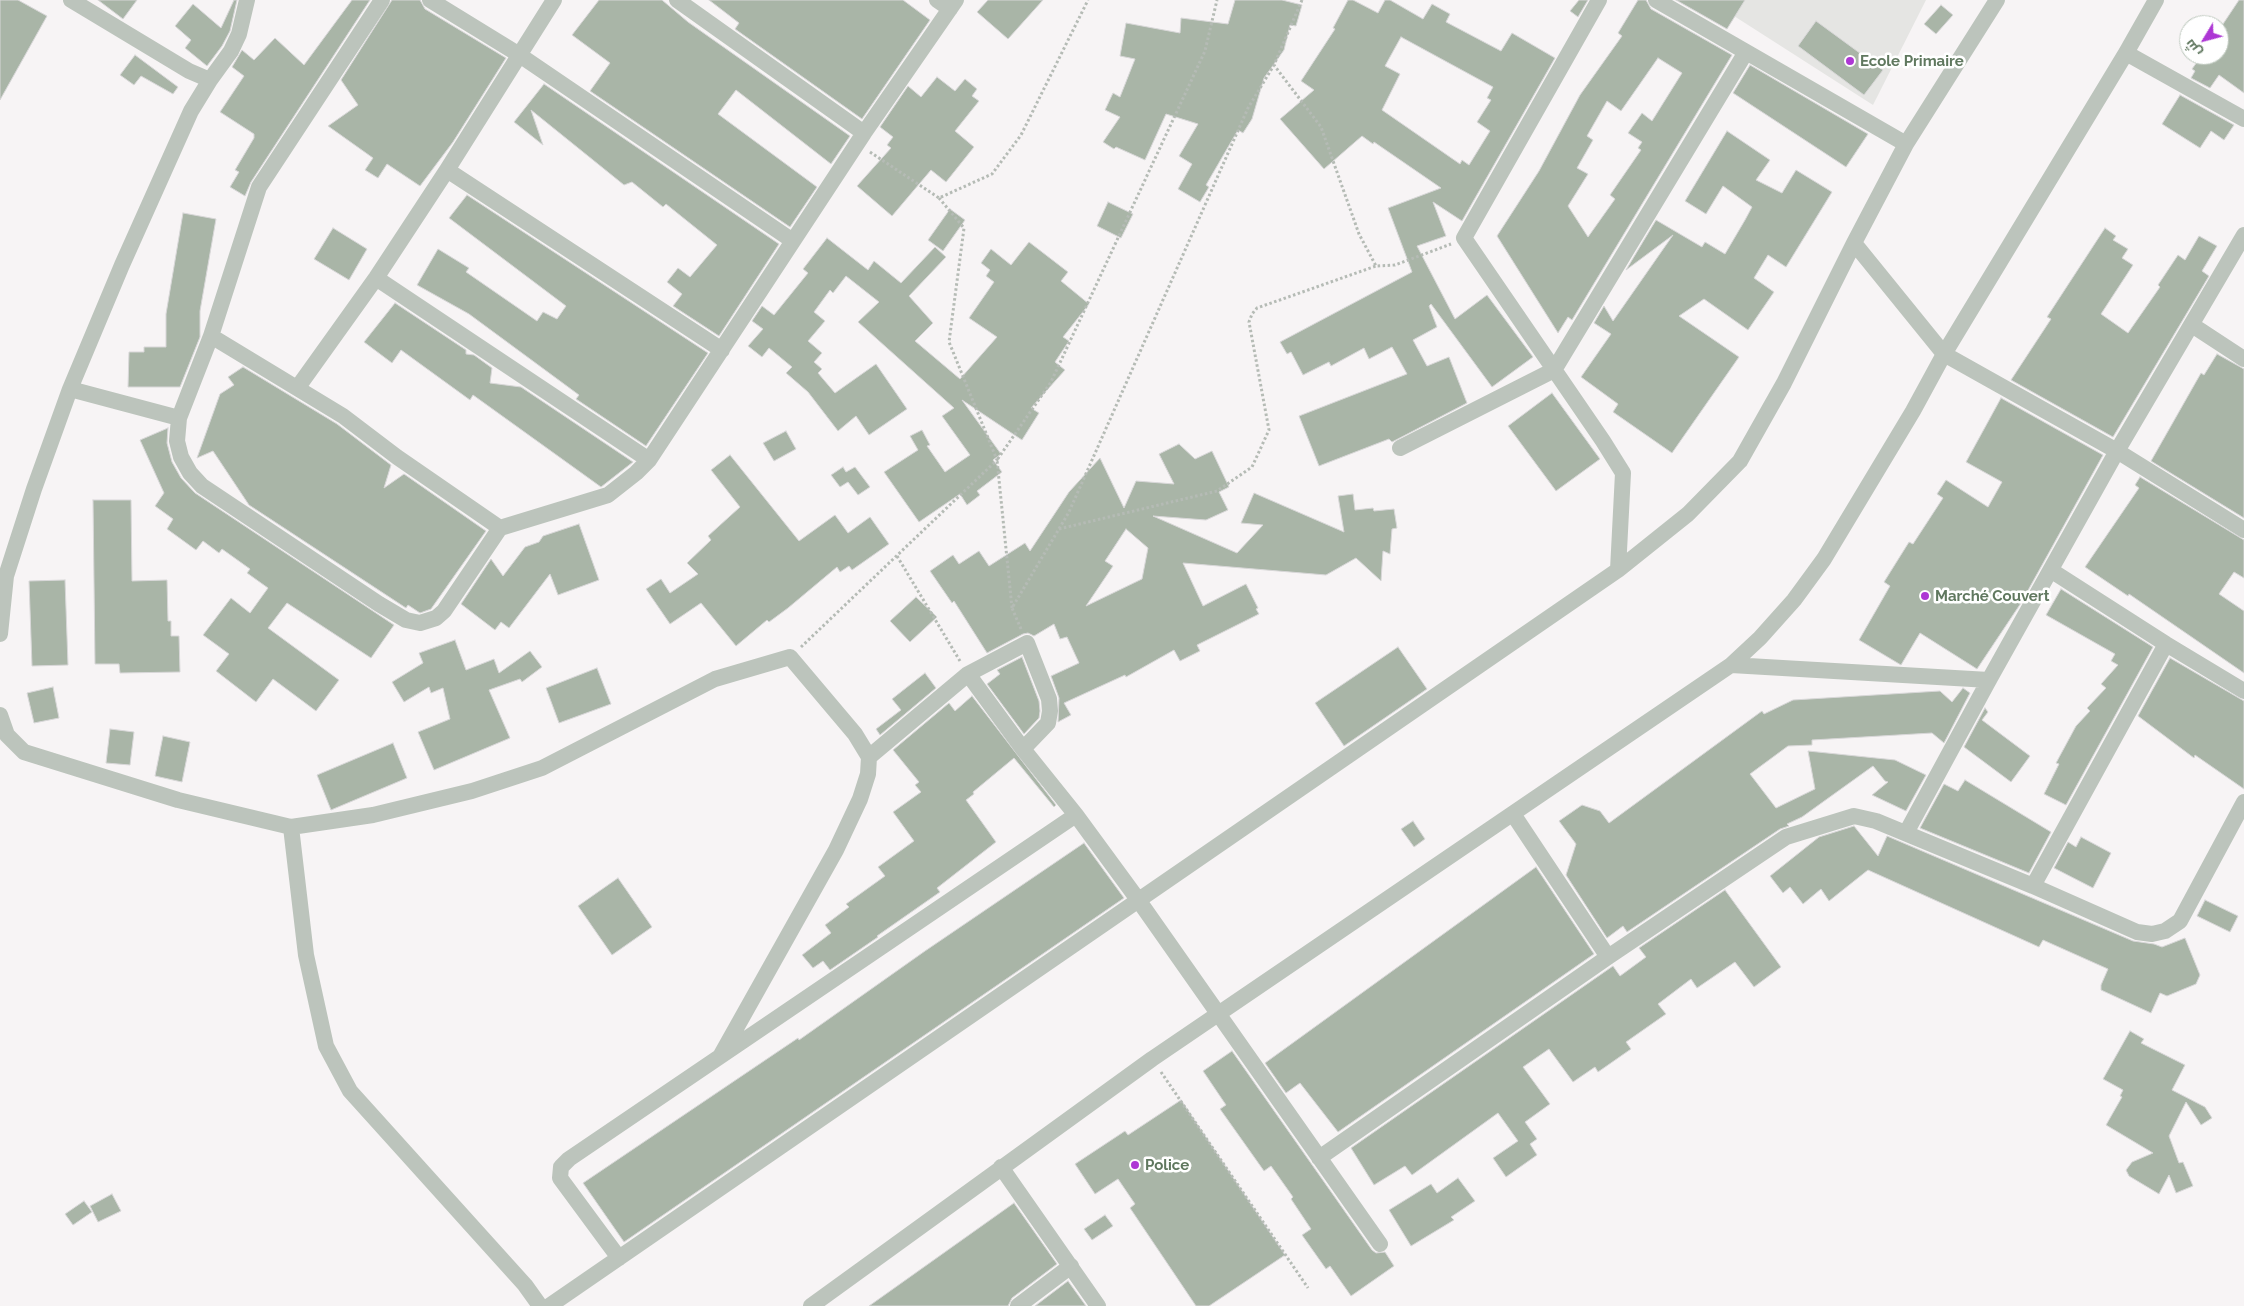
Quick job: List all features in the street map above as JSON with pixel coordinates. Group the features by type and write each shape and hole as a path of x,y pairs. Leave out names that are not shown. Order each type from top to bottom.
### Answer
{"street":[{"path":"0,634 6,576 34,489 70,389 122,265 187,120 210,80 222,65 235,43 245,15 247,0"},
{"path":"382,0 259,187 211,336 180,418 177,441 190,473 202,486 378,604 406,620 420,623 436,618 500,528 608,495 649,460 948,3"},
{"path":"430,0 518,54 793,241"},
{"path":"298,387 376,278 447,170 518,54 554,0"},
{"path":"677,0 861,138"},
{"path":"1599,0 1464,238 1604,440 1623,473 1618,570"},
{"path":"1656,0 1906,144"},
{"path":"549,1306 1139,902 1618,570 1688,514 1740,462 1784,382 1906,144 1997,0"},
{"path":"811,1306 1152,1059 1731,665 1794,600 1824,559 1913,411 1944,354 2126,54 2156,0"},
{"path":"76,1 189,70 210,80"},
{"path":"1400,448 1554,370 1746,52"},
{"path":"2126,54 2244,119"},
{"path":"447,170 722,350"},
{"path":"1906,833 2117,451 2244,236"},
{"path":"1854,243 1944,354 2117,451 2244,530"},
{"path":"376,278 649,460"},
{"path":"2192,325 2244,359"},
{"path":"211,336 343,416 397,458 500,528"},
{"path":"70,389 180,418"},
{"path":"2052,571 2244,691"},
{"path":"721,1055 836,850 860,799 870,757 968,674 1027,643 1048,699 1050,711 1048,723 1023,749"},
{"path":"2033,886 2166,644"},
{"path":"0,715 7,736 24,752 178,800 291,827 373,815 463,793 542,768 715,679 790,657 835,708 870,757"},
{"path":"1731,665 1989,680"},
{"path":"968,674 1023,749 1076,815 1139,902 1380,1244"},
{"path":"1319,1158 1608,957 1786,837 1854,816 1876,821 2033,886 2137,932 2152,934 2165,931 2180,921 2244,802"},
{"path":"1513,814 1608,957"},
{"path":"619,1258 560,1178 561,1167 569,1159 1076,815"},
{"path":"291,827 306,955 326,1046 350,1091 524,1285 540,1306"},
{"path":"1001,1167 1098,1306"},
{"path":"1018,1306 1071,1266"}],"path":[{"path":"939,198 992,174 1021,135 1088,0"},
{"path":"790,657 997,460 1051,382 1205,51 1218,0"},
{"path":"1012,608 1059,529 1077,493 1248,108 1274,65 1302,0"},
{"path":"1274,65 1321,127 1360,234 1376,266"},
{"path":"861,138 939,198 964,228 949,342 997,460 1012,608 1027,643"},
{"path":"1059,529 1217,491 1252,467 1269,430 1249,322 1257,308 1376,266 1396,265 1464,238"},
{"path":"897,556 968,674"},
{"path":"1152,1059 1308,1288"}],"shaded area":[{"name":"Ecole Primaire","path":"1741,0 1926,0 1873,105 1734,16"}],"building":[{"path":"0,0 18,0 47,16 0,100"},
{"path":"98,0 137,0 123,19"},
{"path":"234,0 237,0 230,31 222,46 207,66 185,48 191,40 175,26 193,4 221,28"},
{"path":"352,0 370,0 251,182 245,196 230,187 239,172 235,170 254,138 254,134 220,112 244,76 232,67 242,50 254,60 275,38 304,65"},
{"path":"392,0 420,0 425,9 506,58 453,142 420,186 387,164 378,178 365,170 373,158 328,126 358,105 341,80"},
{"path":"599,0 662,0 688,22 850,136 831,164 736,90 718,114 817,187 790,227 590,91 610,63 572,35"},
{"path":"709,0 903,0 930,20 862,119 735,29 739,23"},
{"path":"988,0 1043,0 1008,39 977,12"},
{"path":"1235,0 1282,0 1302,5 1296,26 1290,25 1284,50 1264,78 1252,119 1243,133 1238,130 1206,185 1209,187 1200,202 1178,189 1192,164 1179,156 1198,124 1166,114 1145,160 1116,147 1114,149 1103,142 1120,117 1105,110 1113,93 1120,97 1135,59 1120,56 1126,23 1180,33 1181,18 1228,24"},
{"path":"1348,0 1353,0 1378,13 1385,0 1390,0 1423,19 1432,4 1450,14 1446,22 1501,51 1512,33 1555,58 1462,221 1433,202 1446,236 1417,246 1455,319 1487,295 1533,357 1492,387 1431,304 1429,306 1437,327 1413,340 1427,366 1449,357 1467,403 1392,442 1389,439 1319,466 1299,416 1407,374 1392,347 1369,359 1364,348 1331,366 1329,362 1303,375 1291,352 1287,354 1280,342 1412,272 1388,208 1441,188 1374,142 1373,144 1362,136 1324,169 1280,119 1314,90 1301,81 1335,29 1333,28","holes":["1401,37 1493,87 1487,98 1491,100 1477,122 1490,131 1469,165 1462,160 1460,164 1382,110 1400,74 1385,66"]},
{"path":"1579,0 1588,0 1578,17 1570,11"},
{"path":"1638,0 1646,0 1651,9 1732,55 1572,320 1568,317 1558,333 1497,236 1539,171 1580,95 1622,36 1618,33","holes":["1658,58 1682,73 1652,121 1642,113 1628,133 1642,142 1638,148 1641,150 1610,195 1615,199 1588,237 1568,206 1588,174 1577,168 1593,140 1587,136 1607,101 1621,111"]},
{"path":"1676,0 1745,0 1727,29"},
{"path":"2239,0 2244,0 2244,93 2219,75 2210,88 2191,78 2195,71 2192,69 2195,65 2229,65 2229,15"},
{"path":"1941,5 1953,15 1936,34 1924,24"},
{"path":"1816,21 1883,70 1864,95 1798,46"},
{"path":"135,55 178,87 173,94 141,76 134,85 120,75"},
{"path":"1750,65 1868,134 1846,167 1733,93"},
{"path":"937,77 955,91 965,79 977,89 972,96 979,101 955,131 974,147 946,182 931,170 892,216 857,186 891,148 887,145 893,137 880,127 908,86 921,97"},
{"path":"544,84 779,244 719,336 673,306 682,294 667,282 678,268 690,277 717,245 666,204 663,207 632,182 624,185 531,110 543,145 514,122"},
{"path":"2180,95 2234,125 2224,140 2211,131 2200,148 2162,124"},
{"path":"1727,131 1770,160 1756,180 1782,193 1796,170 1832,192 1786,267 1768,255 1754,278 1774,292 1748,330 1704,299 1679,316 1739,357 1672,453 1613,412 1618,404 1581,377 1611,334 1594,323 1604,306 1613,321 1673,235 1626,270 1656,220 1702,247 1705,242 1725,254 1752,207 1723,186 1706,214 1685,201"},
{"path":"467,195 708,353 646,446 576,399 579,395 469,314 417,285 438,249 469,268 466,272 537,321 543,312 557,319 566,306 449,218"},
{"path":"1108,202 1133,214 1121,238 1097,226"},
{"path":"950,209 965,220 943,251 928,240"},
{"path":"183,213 216,219 200,311 200,337 180,387 128,387 129,352 144,352 144,347 166,347 166,314"},
{"path":"333,228 367,249 349,280 314,259"},
{"path":"2105,228 2116,236 2113,240 2128,249 2122,258 2133,265 2101,314 2128,333 2160,287 2158,285 2178,255 2185,260 2199,236 2217,246 2202,271 2209,276 2113,437 2011,380 2051,319 2047,317"},
{"path":"827,238 868,270 874,261 901,283 935,247 946,257 909,296 933,323 915,341 960,379 997,337 969,318 994,282 986,276 990,270 981,263 991,249 1011,265 1029,242 1068,272 1061,281 1089,304 1063,337 1069,341 1055,362 1065,370 1031,408 1039,413 1022,440 962,400 1001,454 993,460 1002,472 977,491 980,495 967,505 960,494 919,522 884,472 918,450 910,436 922,430 930,445 927,446 945,472 970,455 942,416 954,408 858,322 879,302 846,276 833,293 830,290 814,312 825,321 808,341 822,353 814,362 822,369 818,373 835,393 876,364 907,409 869,435 856,416 838,431 808,392 786,373 792,367 769,348 762,357 748,346 763,329 752,321 762,306 774,315 808,273 803,269"},
{"path":"395,303 466,350 466,354 474,355 492,368 490,383 521,387 633,462 601,487 473,395 470,400 401,350 392,363 364,342"},
{"path":"2217,354 2244,369 2244,518 2151,461 2201,373 2204,375"},
{"path":"243,367 337,424 391,465 384,488 404,474 486,531 431,609 420,613 408,605 406,608 249,505 213,451 197,458 220,394 234,385 228,377"},
{"path":"1552,393 1600,459 1556,491 1508,426"},
{"path":"2001,398 2103,455 2021,603 1977,669 1920,633 1901,665 1859,640 1890,586 1884,582 1909,542 1913,544 1943,498 1937,494 1946,480 1988,507 2002,482 1966,462"},
{"path":"168,428 167,443 172,462 181,478 195,493 394,625 371,658 287,603 268,628 339,680 316,711 273,679 256,702 216,671 229,654 203,635 231,598 250,613 268,588 247,573 250,569 222,549 219,553 203,541 196,550 167,529 173,519 155,506 164,493 140,440"},
{"path":"786,431 796,449 774,461 763,443"},
{"path":"1179,444 1195,459 1212,451 1229,487 1219,492 1228,510 1206,520 1153,516 1237,553 1263,525 1241,523 1254,493 1344,532 1338,496 1353,494 1355,510 1373,508 1374,511 1394,509 1397,528 1392,529 1390,554 1383,551 1381,581 1356,558 1326,575 1183,563 1203,606 1246,584 1259,614 1197,645 1200,651 1180,661 1174,650 1126,677 1125,675 1064,703 1071,715 1058,722 1059,698 1051,676 1079,663 1067,637 1060,639 1054,624 1034,636 1028,633 1023,634 987,653 954,601 952,603 930,571 953,555 959,564 979,551 989,566 1025,543 1030,551 1069,492 1100,458 1124,508 1136,481 1174,484 1159,454","holes":["1126,529 1148,548 1142,579 1086,606 1113,566 1105,561"]},
{"path":"730,455 799,541 835,515 848,533 870,517 889,544 852,570 849,566 840,572 837,567 788,608 769,622 767,620 736,646 701,603 670,624 646,589 661,579 670,593 698,574 687,563 711,540 708,536 740,507 711,470"},
{"path":"843,467 846,472 855,467 870,487 858,495 848,482 840,487 831,475"},
{"path":"2140,477 2244,540 2244,578 2234,572 2219,594 2244,611 2244,673 2129,594 2128,596 2085,567 2139,488 2135,485"},
{"path":"93,500 131,500 132,581 167,580 168,621 171,621 171,636 179,636 180,672 120,673 119,664 95,664"},
{"path":"579,524 599,580 558,595 550,574 509,628 501,622 495,630 461,604 491,559 503,576 525,547 539,542 543,536"},
{"path":"65,580 68,665 32,666 29,581"},
{"path":"2061,589 2153,647 2066,805 2044,794 2059,764 2056,763 2076,726 2090,711 2087,708 2106,688 2101,684 2118,665 2111,661 2115,654 2046,615"},
{"path":"916,597 937,617 910,642 890,621"},
{"path":"455,640 466,670 494,659 499,673 530,651 542,667 522,682 520,679 489,690 510,738 434,770 418,732 450,719 443,688 431,693 429,687 404,702 392,682 423,663 419,653"},
{"path":"1398,647 1427,689 1344,746 1315,703"},
{"path":"1022,657 1039,701 1040,711 1039,718 1024,734 987,684 1000,674 997,670"},
{"path":"2170,658 2244,701 2244,789 2195,755 2194,758 2138,716"},
{"path":"597,668 611,704 559,723 546,688"},
{"path":"925,673 936,688 880,735 876,729 901,710 892,699"},
{"path":"53,687 59,718 34,723 27,693"},
{"path":"1963,688 1970,693 1944,743 1932,733 1812,740 1812,745 1788,746 1750,774 1776,808 1815,789 1808,751 1895,760 1926,775 1906,811 1872,795 1888,782 1885,781 1873,766 1802,817 1787,824 1789,826 1780,829 1627,932 1623,926 1607,938 1566,875 1576,844 1559,821 1582,805 1600,811 1609,823 1762,711 1764,714 1793,700 1940,691 1952,702"},
{"path":"972,696 1056,805 1054,807 1014,758 966,800 996,842 937,888 940,892 878,937 830,970 823,961 813,968 802,955 831,933 825,925 849,907 846,904 885,876 878,867 914,841 893,812 921,792 915,785 919,782 893,750 949,703 955,711"},
{"path":"1985,708 1988,712 1982,720 2030,756 2011,782 1964,747"},
{"path":"110,729 134,732 130,765 106,763"},
{"path":"163,736 190,742 182,782 155,776"},
{"path":"393,743 407,778 331,810 317,775"},
{"path":"1965,780 2051,832 2029,873 1920,828 1944,784 1958,791"},
{"path":"1413,821 1425,839 1414,847 1401,829"},
{"path":"1854,826 1878,856 1887,836 2133,941 2162,947 2185,938 2200,975 2196,984 2167,996 2160,993 2151,1013 2101,990 2101,985 2108,969 2043,940 2039,947 1868,870 1829,901 1821,889 1803,904 1790,887 1783,893 1770,876 1819,837"},
{"path":"2081,837 2111,853 2093,888 2054,868 2068,842 2076,847"},
{"path":"1084,843 1124,898 624,1242 583,1183 798,1038 799,1040 925,951"},
{"path":"1536,867 1594,954 1338,1132 1300,1083 1286,1093 1265,1063"},
{"path":"618,878 652,927 612,955 578,906"},
{"path":"1725,890 1781,967 1754,987 1735,962 1697,988 1691,979 1658,1004 1666,1014 1626,1042 1631,1049 1598,1072 1595,1067 1573,1082 1549,1049 1523,1067 1550,1104 1525,1122 1537,1139 1530,1144 1537,1155 1506,1177 1493,1158 1518,1141 1498,1113 1412,1175 1405,1166 1374,1185 1351,1148 1613,966 1620,976 1646,957 1639,948"},
{"path":"2205,900 2238,916 2230,932 2197,916"},
{"path":"2130,1031 2144,1039 2141,1043 2185,1065 2172,1090 2205,1107 2212,1118 2201,1125 2186,1102 2169,1136 2179,1163 2183,1162 2193,1186 2176,1193 2169,1175 2159,1194 2129,1176 2126,1170 2132,1162 2153,1153 2106,1125 2122,1097 2120,1096 2123,1090 2103,1079"},
{"path":"1232,1051 1372,1250 1376,1253 1385,1252 1394,1266 1351,1296 1330,1266 1326,1269 1302,1235 1311,1229 1291,1199 1293,1197 1271,1166 1264,1171 1220,1109 1226,1105 1203,1071"},
{"path":"1181,1100 1285,1255 1209,1306 1196,1306 1130,1208 1135,1204 1118,1179 1095,1194 1075,1164 1125,1131 1128,1135"},
{"path":"1458,1178 1475,1201 1451,1217 1454,1220 1411,1246 1389,1210 1431,1184 1437,1193"},
{"path":"112,1194 121,1211 98,1222 90,1206"},
{"path":"84,1201 92,1212 73,1225 65,1214"},
{"path":"1014,1203 1057,1264 1012,1298 1008,1306 869,1306"},
{"path":"1105,1215 1113,1226 1092,1240 1084,1229"},
{"path":"1068,1281 1086,1306 1035,1306"}],"place":[{"name":"Ecole Primaire","path":"1850,61"},
{"name":"Marché Couvert","path":"1925,596"},
{"name":"Police","path":"1135,1165"}]}
